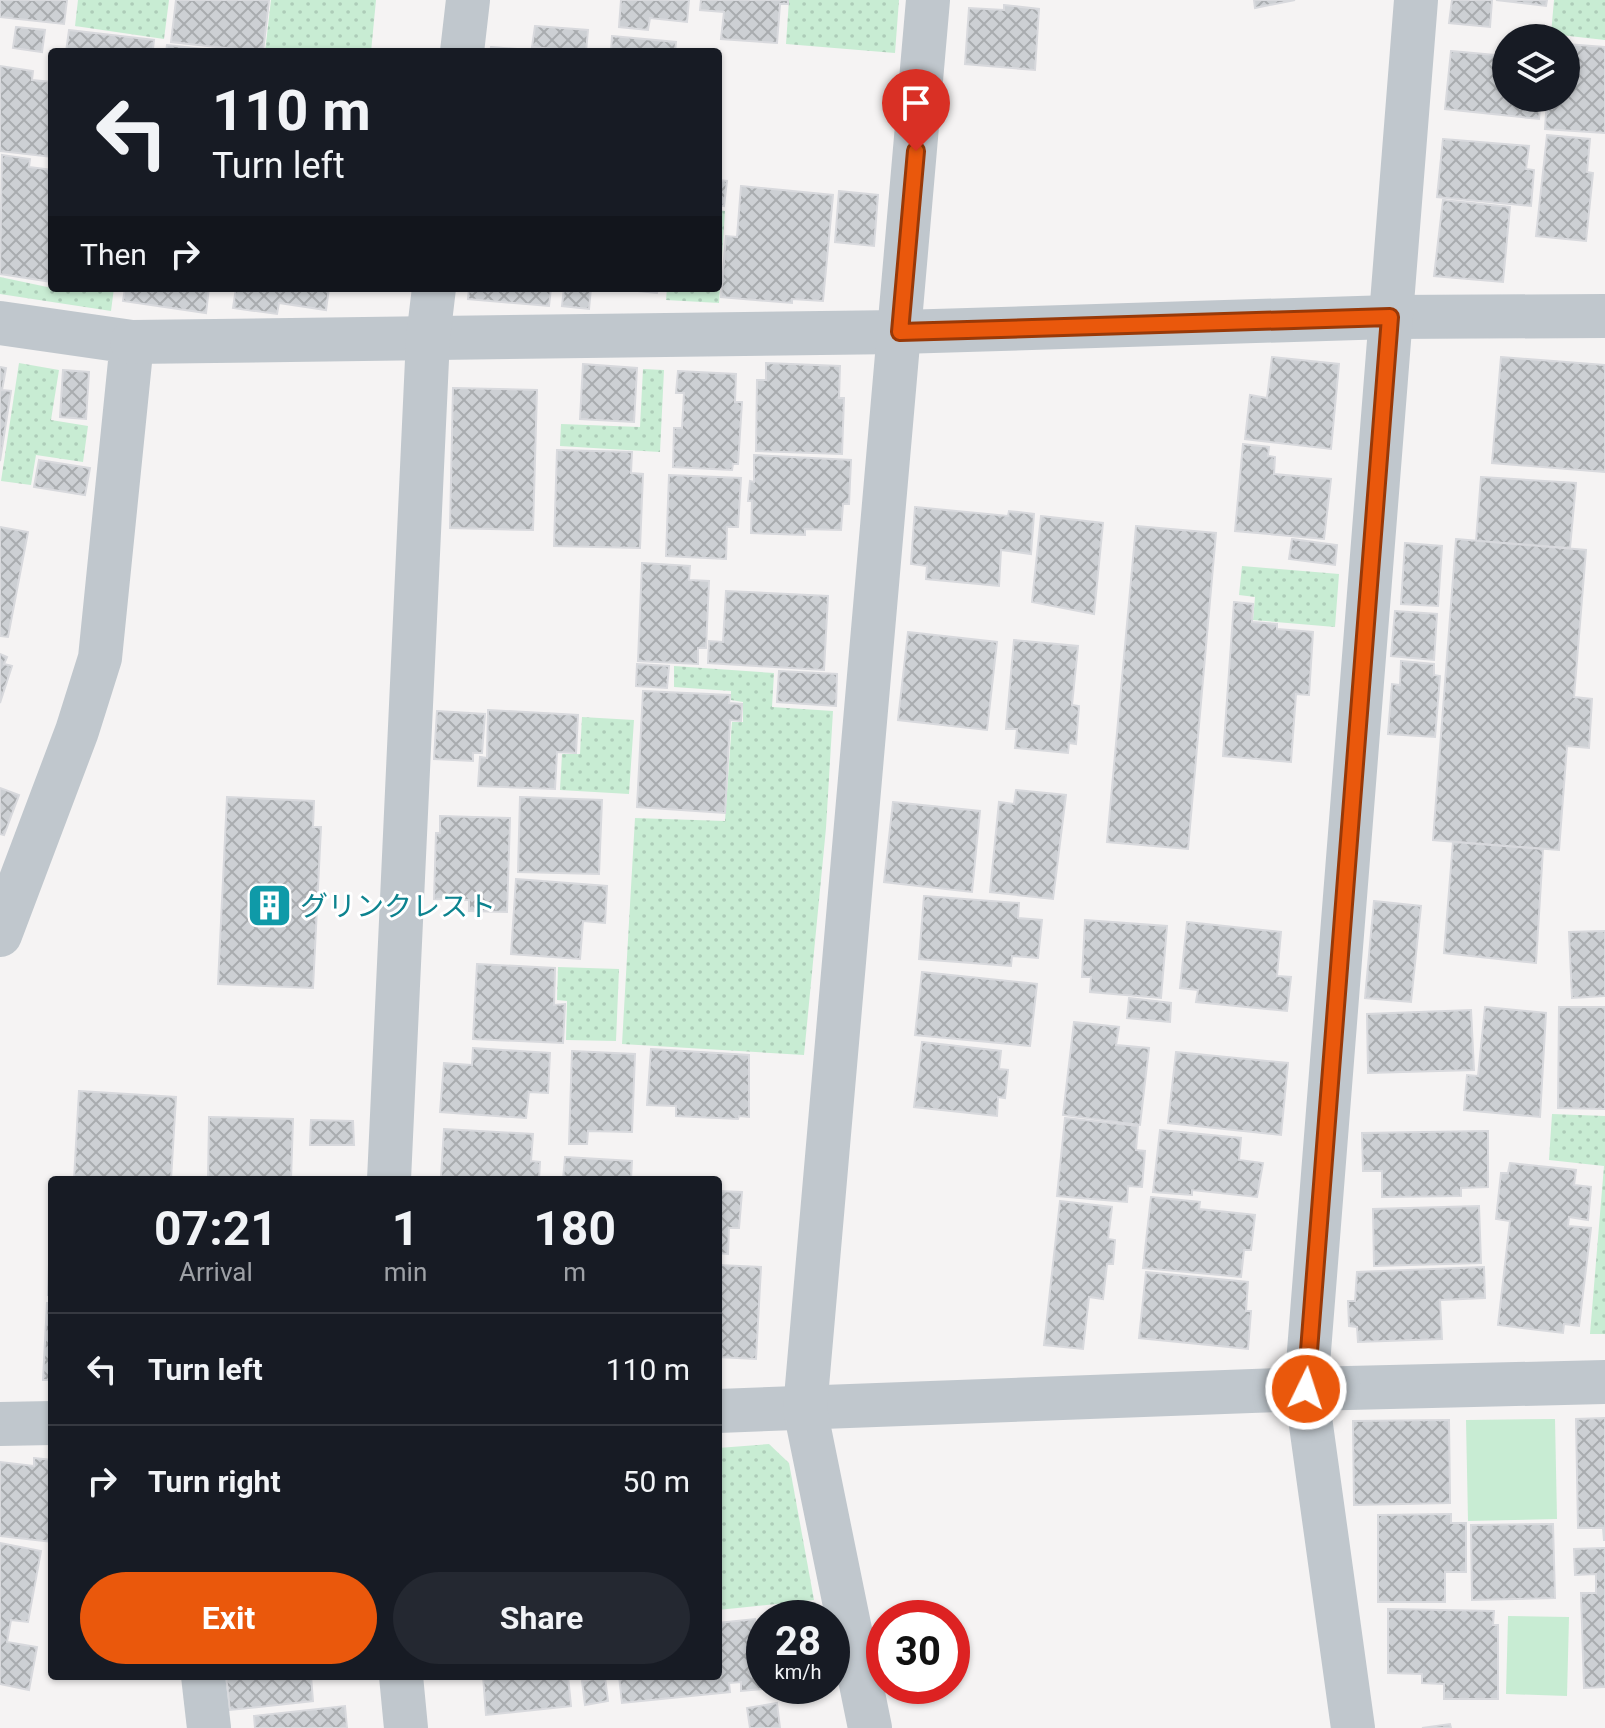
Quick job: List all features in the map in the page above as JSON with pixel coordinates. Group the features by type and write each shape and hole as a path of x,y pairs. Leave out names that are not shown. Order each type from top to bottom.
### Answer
{"street":[{"path":"462,48 468,0"},
{"path":"870,1728 805,1409 928,0"},
{"path":"1353,1728 1306,1389 1416,0"},
{"path":"389,1176 428,338 434,292"},
{"path":"0,323 132,342 900,332 1390,317 1605,316"},
{"path":"0,935 77,731 100,658 132,342"},
{"path":"722,1411 1306,1389 1605,1382"},
{"path":"0,1424 48,1423"},
{"path":"203,1680 209,1728"},
{"path":"401,1680 406,1728"}],"green space":[{"path":"78,0 169,0 164,39 75,26"},
{"path":"271,0 376,0 371,48 265,48"},
{"path":"789,0 899,0 895,53 786,44"},
{"path":"1554,0 1605,0 1605,40 1580,37 1580,24 1552,24"},
{"path":"722,211 725,211 722,257"},
{"path":"0,277 48,287 48,292 113,292 111,311 0,294"},
{"path":"667,292 720,292 719,303 666,300"},
{"path":"19,363 59,370 51,420 88,426 83,462 36,455 31,485 1,481"},
{"path":"643,369 664,370 660,452 560,446 561,424 640,427"},
{"path":"1242,566 1339,574 1335,627 1253,620 1255,597 1239,595"},
{"path":"674,666 774,673 772,707 833,711 826,828 804,1055 622,1044 635,818 725,821 732,722 743,722 743,702 731,700 731,691 674,687"},
{"path":"582,717 634,720 629,794 560,790 562,754 580,754"},
{"path":"558,967 619,969 616,1041 566,1040 567,1001 557,1000"},
{"path":"1552,1114 1605,1116 1605,1334 1590,1334 1604,1166 1549,1160"},
{"path":"1555,1419 1557,1519 1468,1521 1466,1420"},
{"path":"769,1444 789,1463 814,1600 746,1600 746,1607 722,1610 722,1448"},
{"path":"1508,1616 1569,1617 1567,1696 1506,1694"}],"building":[{"path":"0,0 67,0 64,24 0,17"},
{"path":"176,0 269,0 263,48 226,48 171,42"},
{"path":"621,0 689,0 687,22 650,18 648,30 619,27"},
{"path":"701,0 788,0 788,4 780,4 777,43 721,39 724,12 700,10"},
{"path":"1254,0 1295,0 1255,8"},
{"path":"1452,0 1492,0 1490,27 1449,23"},
{"path":"1496,0 1547,0 1546,6"},
{"path":"1004,5 1039,9 1035,70 965,64 969,8 1004,10"},
{"path":"535,26 588,30 586,48 532,47"},
{"path":"16,27 45,30 42,52 13,48"},
{"path":"69,30 154,40 153,48 67,48"},
{"path":"612,36 676,42 675,48 611,48"},
{"path":"167,45 194,48 167,48"},
{"path":"1580,45 1605,47 1605,133 1545,129 1546,112 1580,112"},
{"path":"1451,51 1492,55 1492,112 1540,112 1539,119 1445,109"},
{"path":"0,66 33,71 32,80 48,82 48,157 0,151"},
{"path":"1547,135 1590,139 1587,172 1593,173 1586,241 1536,236"},
{"path":"1443,139 1529,146 1526,169 1534,170 1531,206 1437,197"},
{"path":"2,155 30,159 29,167 48,169 48,281 0,274"},
{"path":"722,180 727,181 722,206"},
{"path":"741,186 833,195 823,301 792,299 792,303 721,297 726,236 737,237"},
{"path":"839,191 878,195 874,246 835,242"},
{"path":"1443,200 1510,207 1503,282 1434,276"},
{"path":"124,292 209,292 206,313 123,301"},
{"path":"235,292 328,292 326,310 279,303 277,314 233,308"},
{"path":"469,292 551,292 549,306 468,299"},
{"path":"564,292 591,292 589,309 562,306"},
{"path":"1272,357 1339,364 1331,449 1245,439 1250,395 1267,398"},
{"path":"1501,357 1605,365 1605,472 1492,463"},
{"path":"766,363 840,366 839,398 844,398 842,454 756,451 757,380 766,380"},
{"path":"583,364 637,368 634,422 580,419"},
{"path":"0,367 6,368 2,390 11,391 0,461"},
{"path":"63,370 89,372 86,419 60,417"},
{"path":"678,371 736,374 735,402 742,402 738,464 733,464 732,470 673,467 674,428 682,428 684,393 676,393"},
{"path":"453,388 537,390 533,530 450,528"},
{"path":"1243,444 1269,447 1268,456 1275,457 1274,474 1331,479 1324,539 1235,531"},
{"path":"557,450 632,452 631,473 643,474 640,548 554,546"},
{"path":"754,455 851,460 849,504 843,504 841,530 805,529 805,535 751,533 752,501 748,501 750,481 754,482"},
{"path":"39,460 90,468 85,495 34,487"},
{"path":"669,475 741,478 738,527 727,527 726,559 666,556"},
{"path":"1481,477 1576,483 1570,548 1476,541"},
{"path":"915,507 1008,516 1009,511 1034,514 1031,554 1001,550 999,586 926,579 927,566 911,564"},
{"path":"1041,516 1103,523 1094,614 1032,602"},
{"path":"1136,526 1216,533 1188,849 1107,842"},
{"path":"0,527 28,532 8,637 0,636"},
{"path":"1292,539 1337,545 1335,565 1289,559"},
{"path":"1456,539 1586,550 1574,697 1592,699 1589,748 1567,746 1559,850 1433,840"},
{"path":"1405,543 1442,546 1438,606 1401,604"},
{"path":"642,563 690,566 689,580 709,581 706,648 698,648 698,664 638,661"},
{"path":"726,591 828,596 824,670 708,663 709,641 723,642"},
{"path":"1234,602 1253,604 1252,622 1277,624 1277,629 1313,632 1309,695 1296,694 1291,762 1223,756"},
{"path":"1395,611 1437,614 1434,660 1391,656"},
{"path":"908,632 997,642 987,730 898,720"},
{"path":"1014,640 1078,646 1072,705 1079,706 1076,744 1069,743 1068,753 1015,748 1017,729 1006,729"},
{"path":"0,654 7,657 4,664 12,666 0,703"},
{"path":"1401,661 1434,664 1434,675 1440,676 1435,737 1388,734 1392,684 1400,685"},
{"path":"637,664 669,666 667,688 636,686"},
{"path":"779,671 837,674 836,706 777,702"},
{"path":"643,691 730,695 729,703 742,704 741,721 730,720 725,813 637,807"},
{"path":"488,710 578,715 576,753 557,752 555,789 478,786 480,757 487,758"},
{"path":"437,711 485,714 482,753 473,753 473,761 434,759"},
{"path":"0,788 19,795 4,835 0,834"},
{"path":"1016,790 1066,795 1053,899 990,892 999,802 1014,804"},
{"name":"グリンクレスト","path":"227,797 314,801 313,827 321,827 313,988 218,984"},
{"path":"520,797 602,800 599,874 518,872"},
{"path":"893,802 980,811 972,892 884,882"},
{"path":"440,816 510,818 507,912 469,911 469,900 434,899 436,833 440,833"},
{"path":"1453,842 1543,849 1536,963 1444,953"},
{"path":"516,879 607,886 605,923 583,921 580,959 511,954"},
{"path":"924,896 1019,903 1018,918 1042,920 1038,958 1012,956 1011,966 919,959"},
{"path":"1374,901 1421,906 1411,1002 1365,998"},
{"path":"1085,920 1167,926 1161,998 1090,992 1091,977 1082,977"},
{"path":"1187,922 1281,932 1277,976 1291,977 1287,1011 1196,1002 1198,990 1180,988"},
{"path":"1605,931 1605,996 1572,998 1569,932"},
{"path":"477,964 555,968 554,1005 565,1004 563,1043 473,1039"},
{"path":"922,972 1037,984 1030,1046 915,1035"},
{"path":"1129,998 1171,1003 1170,1022 1127,1018"},
{"path":"1485,1007 1546,1013 1540,1117 1464,1110 1467,1075 1478,1076"},
{"path":"1559,1007 1605,1007 1605,1109 1558,1108"},
{"path":"1471,1010 1474,1070 1368,1073 1367,1014"},
{"path":"1074,1022 1119,1027 1116,1045 1149,1048 1140,1125 1063,1115"},
{"path":"922,1042 1001,1051 999,1069 1008,1070 1005,1098 998,1097 997,1116 914,1107"},
{"path":"473,1048 550,1053 548,1093 529,1092 526,1118 440,1112 444,1063 472,1065"},
{"path":"651,1049 749,1055 749,1117 676,1116 676,1106 647,1105"},
{"path":"572,1051 635,1054 632,1132 588,1131 587,1144 569,1144"},
{"path":"1176,1052 1288,1063 1281,1135 1168,1123"},
{"path":"79,1091 176,1097 171,1176 74,1176"},
{"path":"209,1117 293,1119 291,1176 208,1176"},
{"path":"1065,1118 1138,1126 1136,1150 1145,1151 1142,1187 1128,1186 1127,1202 1057,1196"},
{"path":"311,1120 353,1121 354,1145 310,1145"},
{"path":"444,1129 533,1134 531,1161 540,1162 539,1176 441,1176"},
{"path":"1160,1130 1241,1138 1239,1160 1263,1163 1257,1197 1192,1190 1192,1195 1153,1192"},
{"path":"1488,1131 1488,1187 1461,1188 1461,1196 1382,1197 1382,1171 1363,1171 1362,1133"},
{"path":"565,1157 632,1161 631,1176 563,1176"},
{"path":"1510,1163 1576,1170 1574,1185 1591,1187 1588,1220 1569,1217 1568,1226 1591,1228 1579,1326 1564,1324 1563,1333 1498,1325 1510,1221 1496,1219 1501,1173 1508,1173"},
{"path":"722,1191 742,1192 739,1228 729,1228 728,1254 722,1253"},
{"path":"1151,1197 1200,1202 1199,1209 1255,1215 1251,1250 1244,1250 1241,1277 1143,1268"},
{"path":"1060,1201 1112,1207 1108,1239 1115,1240 1113,1264 1107,1264 1103,1299 1089,1297 1083,1349 1044,1345"},
{"path":"1479,1206 1481,1263 1374,1266 1373,1209"},
{"path":"722,1265 761,1267 756,1359 722,1357"},
{"path":"1484,1267 1485,1298 1440,1300 1442,1339 1358,1342 1357,1327 1349,1326 1348,1301 1355,1301 1357,1272"},
{"path":"1146,1272 1248,1282 1246,1311 1251,1311 1248,1349 1139,1338"},
{"path":"47,1303 48,1303 48,1380 43,1380"},
{"path":"1605,1418 1604,1540 1603,1528 1578,1528 1576,1419"},
{"path":"1449,1420 1450,1503 1354,1505 1353,1421"},
{"path":"34,1458 48,1460 48,1542 0,1536 0,1462 34,1466"},
{"path":"1451,1514 1451,1523 1466,1523 1466,1572 1445,1572 1445,1602 1378,1602 1378,1515"},
{"path":"1553,1524 1555,1598 1472,1600 1471,1525"},
{"path":"0,1543 41,1551 28,1622 11,1620 7,1642 37,1647 29,1690 0,1684"},
{"path":"1605,1548 1605,1687 1584,1688 1581,1593 1596,1593 1596,1574 1575,1575 1574,1549"},
{"path":"1388,1609 1494,1611 1493,1625 1498,1625 1498,1699 1444,1699 1444,1684 1422,1683 1422,1674 1388,1673"},
{"path":"746,1620 746,1691 741,1691 741,1682 729,1683 730,1692 622,1703 619,1680 722,1680 722,1623"},
{"path":"226,1680 311,1680 313,1701 230,1710"},
{"path":"483,1680 568,1680 571,1706 486,1715"},
{"path":"605,1680 608,1701 585,1705 582,1681"},
{"path":"777,1704 780,1728 750,1728 747,1708"},
{"path":"345,1706 347,1728 255,1728 254,1716"},
{"path":"1450,1724 1451,1728 1422,1728"}],"place":[{"name":"グリンクレスト","path":"269,906"}],"route":[{"path":"916,151 900,332 1390,317 1306,1389"}]}
